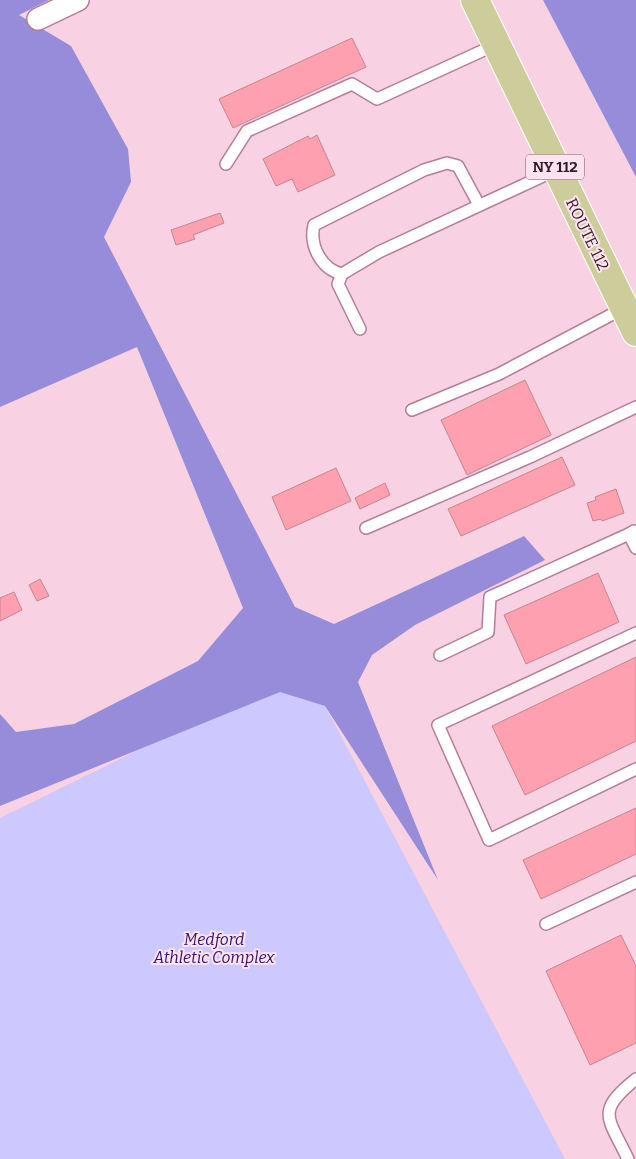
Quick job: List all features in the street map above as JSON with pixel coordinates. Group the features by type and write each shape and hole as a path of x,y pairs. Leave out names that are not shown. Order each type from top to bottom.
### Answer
{"main road":[{"name":"ROUTE 112","path":"475,0 495,45 636,332"}],"street":[{"path":"38,19 78,0"}],"lane":[{"path":"226,164 247,130 352,84 377,99 495,45"},
{"path":"342,274 332,272 319,256 311,236 314,225 424,170 447,163 458,166 479,205"},
{"path":"360,328 338,284 342,274 379,252 556,170"},
{"path":"412,410 500,374 624,308"},
{"path":"366,528 530,457 636,407"},
{"path":"440,655 488,632 490,597 633,532 636,548"},
{"path":"636,633 438,725 489,840 636,769"},
{"path":"546,924 636,882"},
{"path":"628,1159 610,1122 608,1109 615,1096 636,1079"}],"green space":[{"name":"Medford Athletic Complex","path":"305,668 565,1159 0,1159 0,818"}],"shaded area":[{"path":"0,0 49,0 19,15 71,46 128,149 131,182 104,237 295,607 334,624 524,536 545,560 415,625 372,655 358,682 438,880 325,706 280,692 0,806 0,714 16,732 74,724 198,661 243,608 137,347 0,407"},
{"path":"543,0 636,0 636,177"}],"building":[{"path":"352,38 366,67 233,128 219,99"},
{"path":"317,135 335,175 298,192 292,179 276,186 263,159 308,136 310,139"},
{"path":"220,213 224,223 193,235 195,239 176,245 171,230"},
{"path":"525,380 551,435 467,475 441,420"},
{"path":"562,457 575,485 461,536 448,509"},
{"path":"336,468 351,501 286,530 272,497"},
{"path":"385,483 390,495 360,509 355,498"},
{"path":"616,489 624,513 602,521 601,519 593,521 587,503 596,500 595,497"},
{"path":"598,573 619,622 526,664 504,615"},
{"path":"40,579 49,596 37,601 29,585"},
{"path":"14,592 22,610 0,621 0,598"},
{"path":"636,657 636,741 525,795 492,726"},
{"path":"636,808 636,854 541,899 523,860"},
{"path":"621,935 636,966 636,1043 590,1065 546,971"}]}
